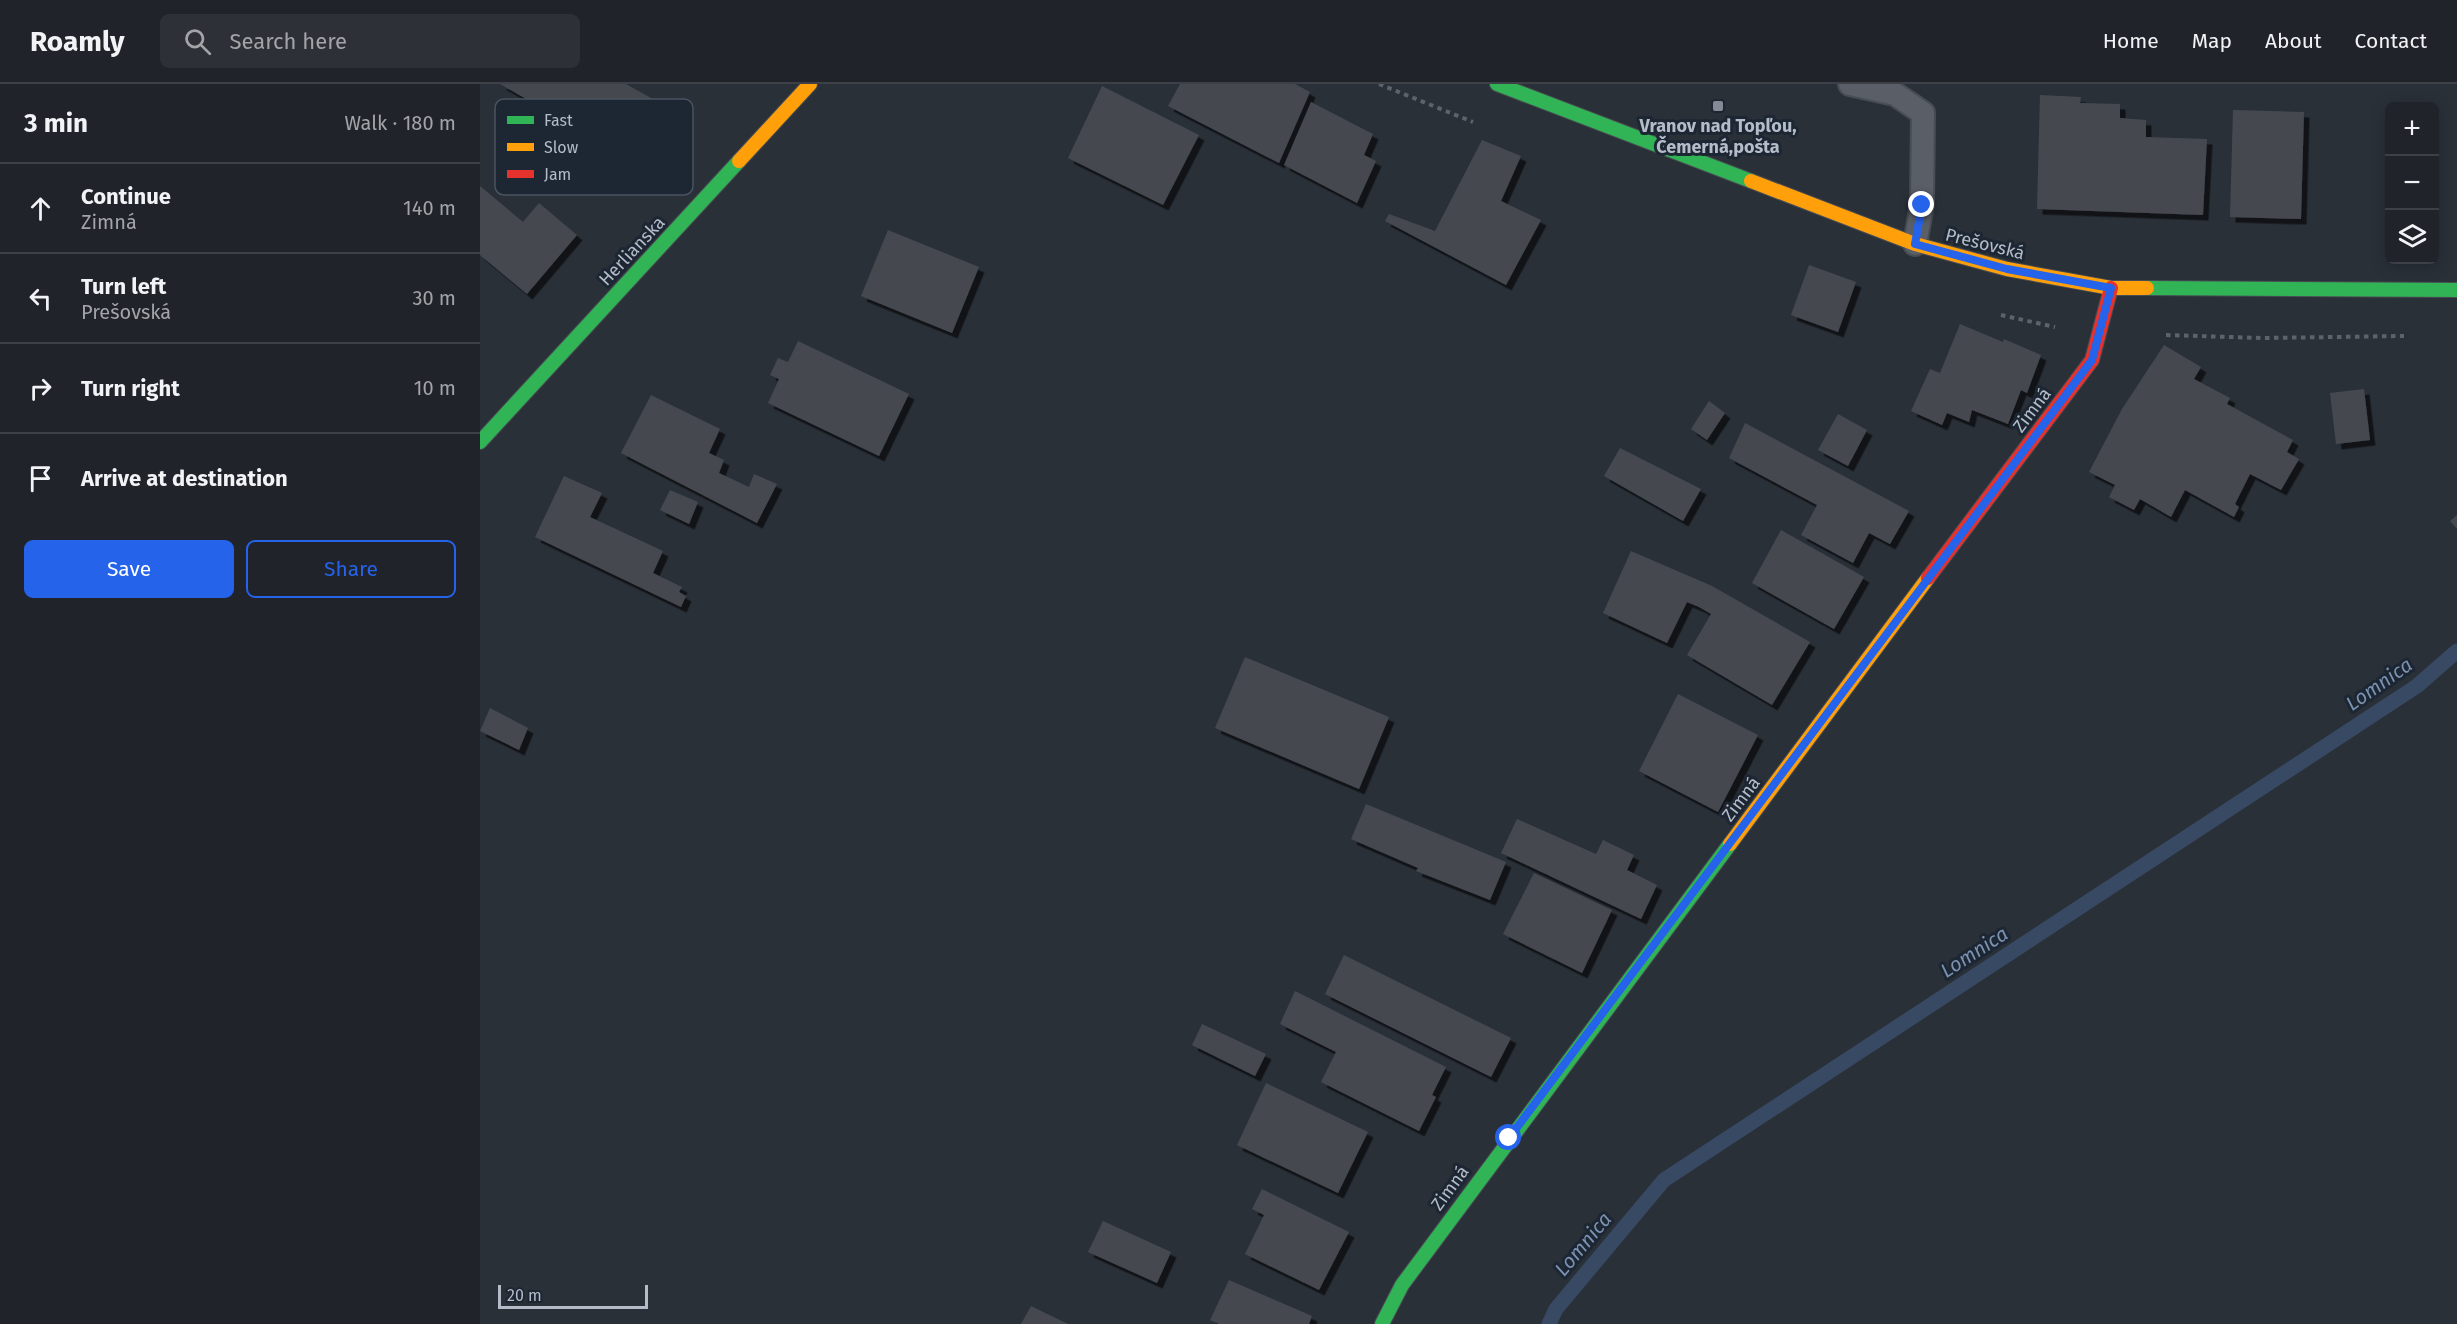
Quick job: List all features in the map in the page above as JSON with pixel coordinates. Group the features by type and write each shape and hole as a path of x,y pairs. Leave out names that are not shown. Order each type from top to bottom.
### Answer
{"main road":[{"name":"Herlianska","path":"480,442 810,84"},
{"name":"Prešovská","path":"1497,84 1915,244 2007,269 2111,288 2457,290"},
{"name":"Zimná","path":"1382,1324 1402,1285 1509,1138 2092,360 2111,288"}],"lane":[{"path":"1850,84 1895,94 1923,113 1922,205 1915,244"}],"path":[{"path":"2163,334 2262,338 2407,336"}],"building":[{"path":"500,84 626,84 653,99 526,99"},
{"path":"1180,84 1295,84 1310,92 1279,163 1168,106"},
{"path":"1102,86 1199,135 1163,205 1068,158"},
{"path":"2040,95 2081,97 2080,103 2120,104 2120,118 2146,120 2146,137 2207,139 2203,215 2037,209"},
{"path":"1311,102 1373,134 1364,155 1376,161 1357,203 1284,165"},
{"path":"2233,110 2304,112 2301,219 2230,217"},
{"path":"1482,140 1521,156 1501,201 1541,220 1506,285 1385,221 1389,214 1435,231"},
{"path":"480,186 523,222 539,203 577,235 527,294 480,255"},
{"path":"888,230 979,267 952,333 861,296"},
{"path":"1809,265 1856,282 1838,332 1791,315"},
{"path":"1960,324 2041,355 2027,393 2021,390 2008,424 1972,410 1969,422 1947,413 1942,425 1911,411 1930,369 1940,373"},
{"path":"798,341 909,394 879,456 768,403 779,379 770,375 778,358 788,362"},
{"path":"2164,345 2201,367 2194,379 2230,398 2227,404 2293,440 2287,452 2299,459 2281,490 2250,474 2235,504 2239,507 2234,517 2185,490 2171,517 2140,499 2134,510 2109,497 2115,485 2089,472 2122,409"},
{"path":"2364,389 2370,440 2336,444 2330,393"},
{"path":"651,395 720,429 709,453 724,460 719,473 749,487 754,474 777,484 757,523 621,453"},
{"path":"1709,401 1725,413 1707,440 1691,429"},
{"path":"1838,414 1867,430 1848,466 1818,450"},
{"path":"1745,423 1909,511 1890,544 1869,533 1853,563 1801,535 1817,505 1729,458"},
{"path":"1620,448 1701,489 1683,521 1604,476"},
{"path":"564,476 602,493 590,517 663,551 653,573 682,587 679,592 686,596 681,607 535,537"},
{"path":"670,490 698,502 689,524 660,510"},
{"path":"2457,515 2457,529 2450,521"},
{"path":"1781,530 1864,577 1834,629 1752,583"},
{"path":"1631,551 1712,586 1810,642 1772,705 1687,655 1711,614 1699,607 1687,602 1667,643 1603,613"},
{"path":"1245,657 1389,717 1359,789 1215,728"},
{"path":"1678,694 1758,735 1718,812 1639,771"},
{"path":"490,708 528,728 519,750 480,731"},
{"path":"1366,804 1506,862 1490,900 1416,871 1418,868 1351,839"},
{"path":"1517,819 1596,854 1603,840 1634,855 1627,870 1657,885 1641,919 1501,853"},
{"path":"1534,873 1612,910 1582,973 1503,934"},
{"path":"1344,955 1511,1038 1491,1077 1325,994"},
{"path":"1295,991 1446,1067 1432,1095 1436,1097 1419,1131 1321,1082 1336,1052 1280,1024"},
{"path":"1202,1024 1266,1054 1255,1076 1192,1045"},
{"path":"1266,1083 1368,1132 1338,1193 1237,1145"},
{"path":"1262,1189 1349,1232 1319,1290 1245,1254 1264,1215 1252,1209"},
{"path":"1103,1221 1171,1252 1157,1283 1088,1252"},
{"path":"1229,1280 1312,1316 1309,1324 1219,1324 1210,1320"},
{"path":"1031,1306 1068,1324 1021,1324"}],"waterway":[{"name":"Lomnica","path":"1549,1324 1556,1309 1664,1180 2417,686 2457,651"}],"traffic: fast":[{"path":"1497,84 1751,181"},
{"path":"480,442 739,161"},
{"path":"2147,288 2457,290"},
{"path":"1382,1324 1402,1285 1730,844"}],"traffic: slow":[{"path":"739,161 810,84"},
{"path":"1751,181 1915,244 2007,269 2111,288 2147,288"},
{"path":"1730,844 1928,578"}],"traffic: jam":[{"path":"1928,578 2092,360 2111,288"}],"place":[{"name":"Vranov nad Topľou, Čemerná,pošta","path":"1718,106"}],"route":[{"path":"1509,1138 2092,360 2111,288 2007,269 1915,244 1922,205"}]}
